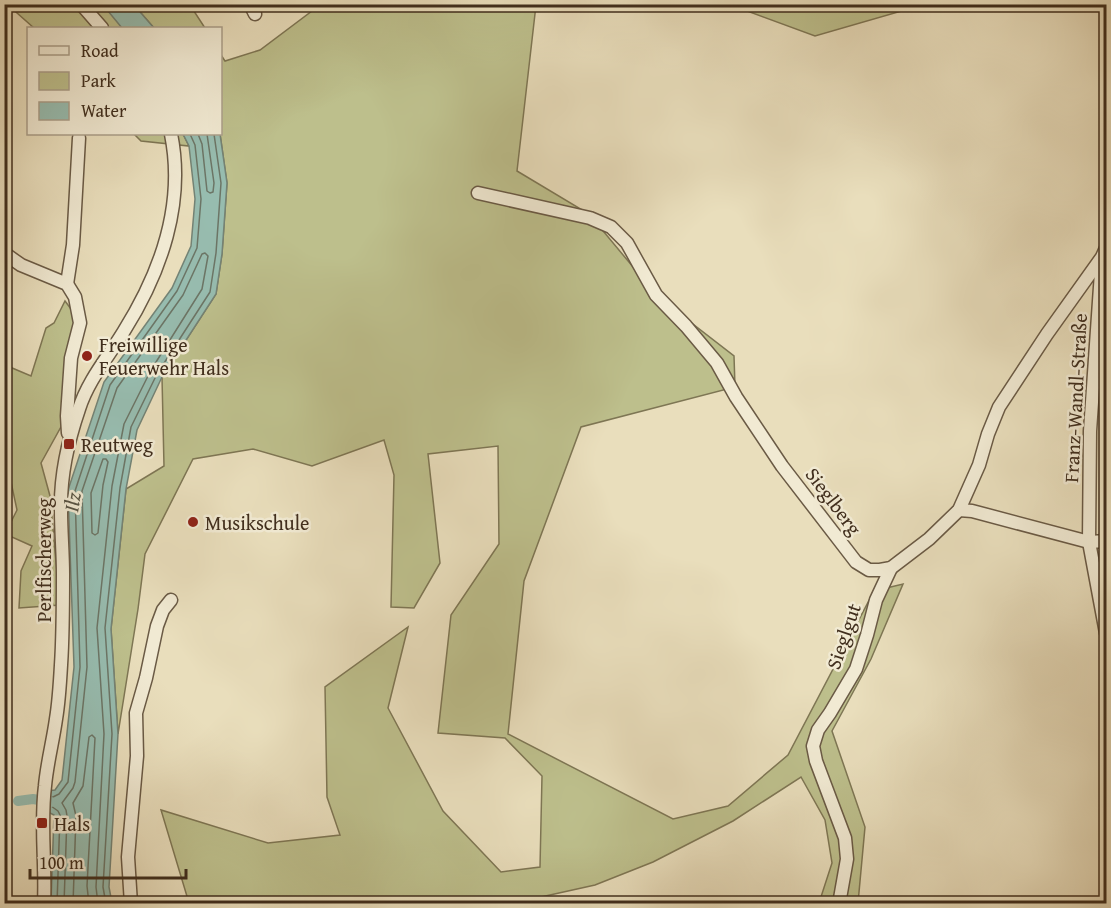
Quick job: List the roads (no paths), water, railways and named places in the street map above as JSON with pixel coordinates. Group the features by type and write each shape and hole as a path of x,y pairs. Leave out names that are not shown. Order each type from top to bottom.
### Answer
{"street":[{"path":"81,4 101,27"},
{"name":"Perlfischerweg","path":"44,903 42,824 61,665 63,573 61,508 65,459 79,407 89,385 126,329 152,280 168,235 176,176 171,135"},
{"path":"67,284 73,245 79,138"},
{"name":"Sieglberg","path":"478,193 590,218 611,227 627,243 656,295 717,363 736,397 782,466 856,562 869,570 891,568"},
{"path":"4,253 21,265 67,284 75,297 80,323 71,358 67,416 69,444"},
{"path":"891,568 929,539 959,510 979,465 999,407 1104,253"},
{"name":"Franz-Wandl-Straße","path":"1104,253 1090,431 1089,542 1107,633"},
{"path":"959,510 972,511 1089,542 1107,541"},
{"name":"Sieglgut","path":"839,903 847,859 845,838 816,761 813,746 818,730 856,669 876,600 891,568"},
{"path":"131,903 128,857 137,756 136,713 157,626 163,610 171,600"}],"water":[{"path":"103,5 134,5 153,27 121,27"},
{"name":"Ilz","path":"184,135 220,135 227,183 222,254 216,294 162,377 137,430 126,489 111,629 118,734 109,887 112,903 51,903 54,815 44,810 46,791 55,790 62,780 74,667 68,490 104,382 172,288 191,246 195,199 189,146"}],"waterway":[{"path":"18,801 33,799 51,802"}],"place":[{"name":"Freiwillige Feuerwehr Hals","path":"87,356"},
{"name":"Reutweg","path":"69,444"},
{"name":"Musikschule","path":"193,522"},
{"name":"Hals","path":"42,823"}]}
